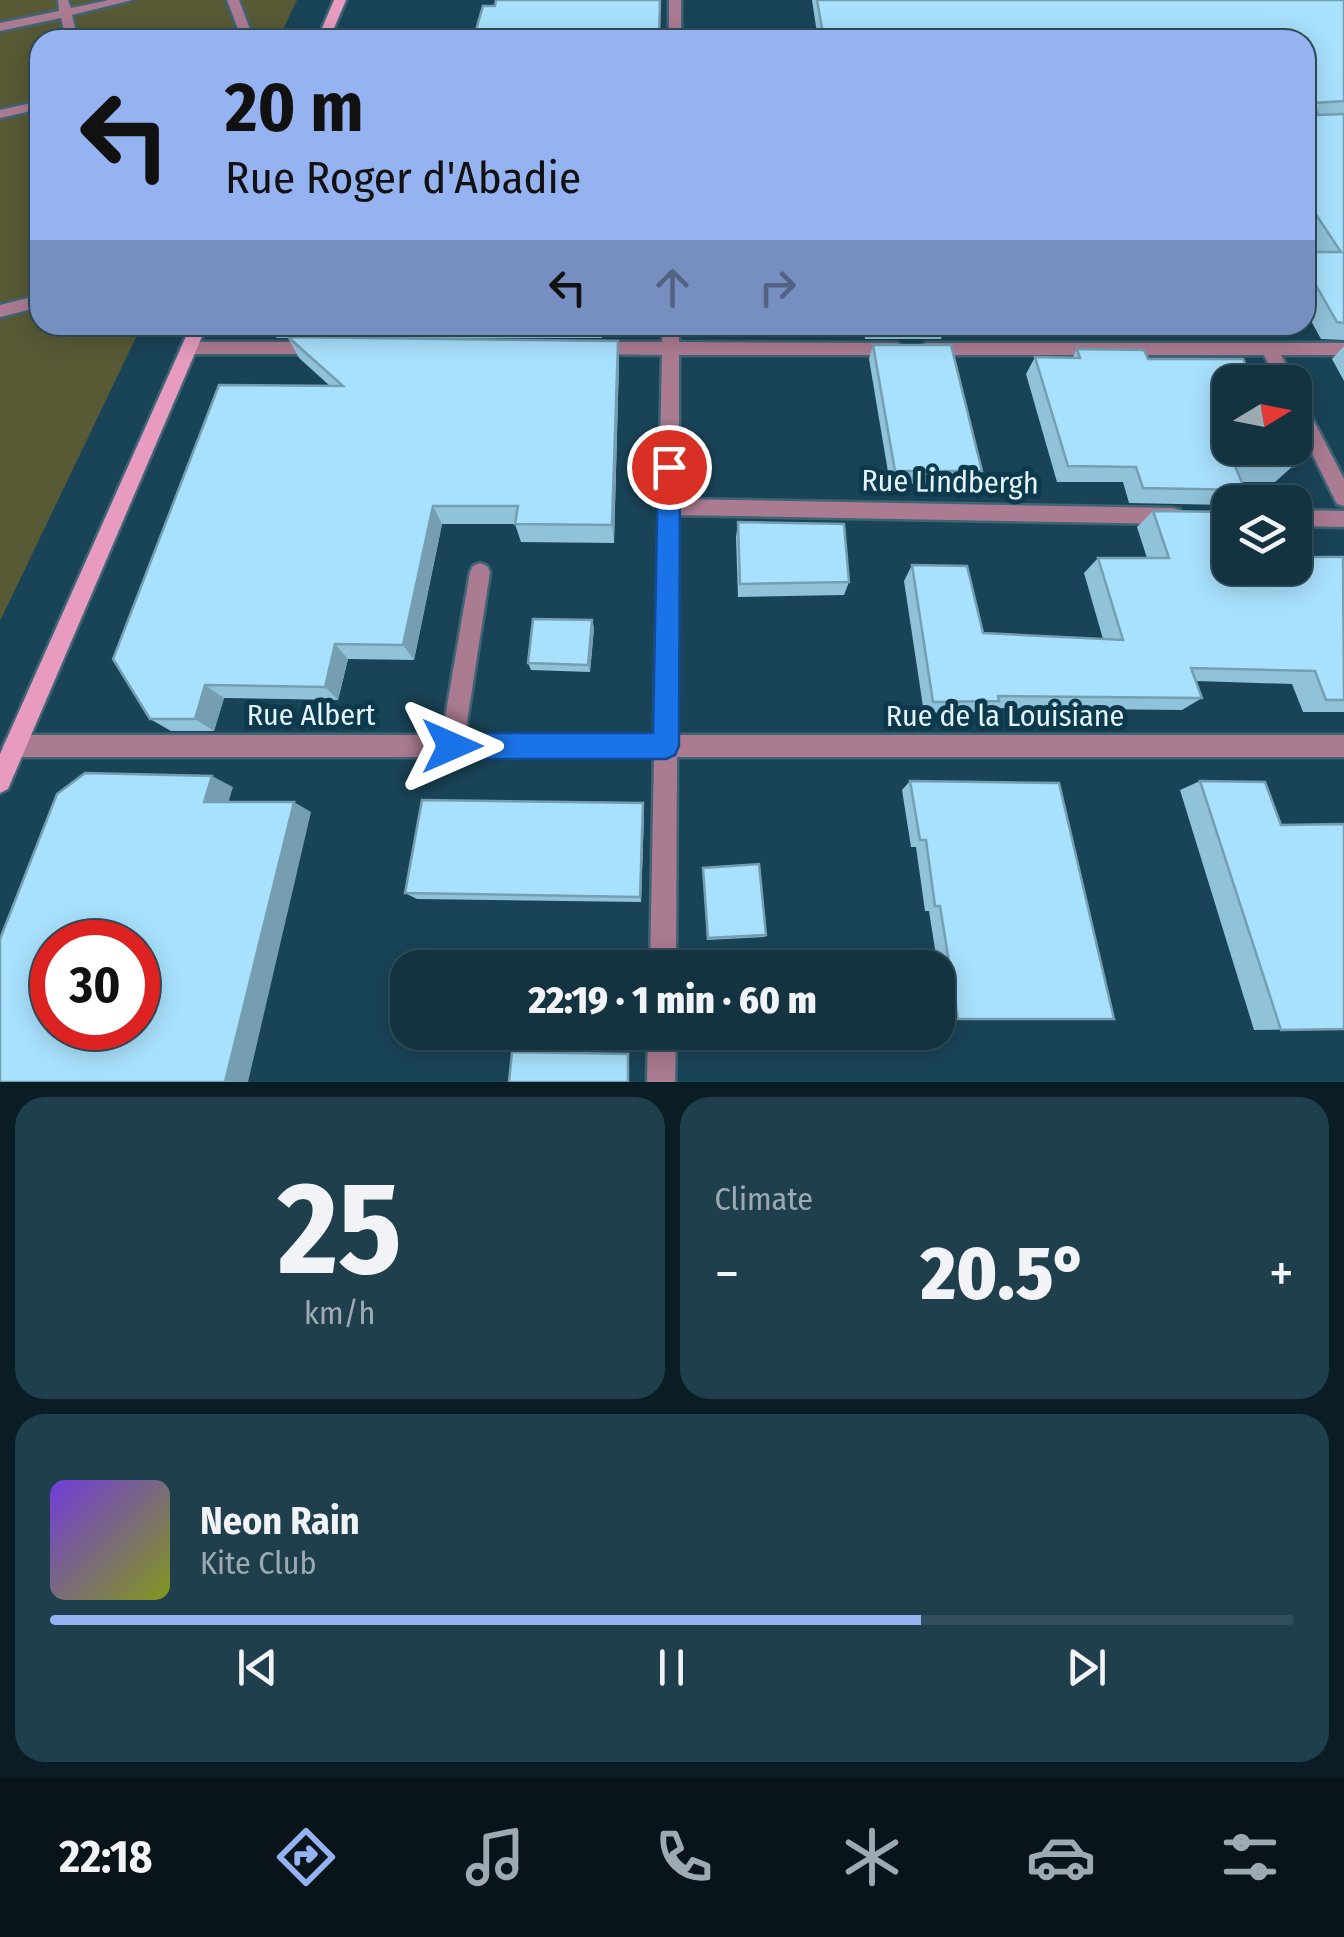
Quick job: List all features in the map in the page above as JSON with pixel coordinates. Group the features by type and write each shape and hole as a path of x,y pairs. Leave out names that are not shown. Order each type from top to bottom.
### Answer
{"main road":[{"path":"327,30 340,0"},
{"path":"0,781 195,335"}],"street":[{"path":"0,27 64,6 126,0"},
{"path":"233,0 244,30"},
{"path":"674,30 675,0"},
{"path":"0,114 30,107"},
{"path":"0,311 30,304"},
{"path":"663,950 671,335"},
{"path":"189,348 336,348"},
{"path":"572,348 1344,349"},
{"path":"1269,349 1277,365"},
{"path":"1312,435 1344,498"},
{"name":"Rue Lindbergh","path":"669,507 1191,516"},
{"path":"1312,518 1344,519"},
{"path":"452,746 480,572"},
{"name":"Rue Albert","path":"15,746 666,746"},
{"name":"Rue de la Louisiane","path":"666,746 1344,746"},
{"path":"661,1082 662,1050"}],"green space":[{"path":"0,0 297,0 283,30 30,30 30,335 137,335 0,621"}],"building":[{"path":"496,0 660,0 659,30 476,30 483,6 495,6"},
{"path":"817,0 1344,0 1344,101 1315,103 1315,30 822,30"},
{"path":"1315,106 1318,115 1344,114 1344,323 1337,322 1315,284 1315,252 1341,252 1315,213"},
{"path":"288,337 618,341 612,525 515,524 518,506 433,506 403,645 335,644 325,687 205,685 195,719 150,719 113,659 219,385 343,386"},
{"path":"873,345 951,345 982,471 895,471"},
{"path":"1077,349 1144,350 1148,359 1243,359 1246,365 1212,365 1212,465 1293,466 1235,466 1243,485 1212,485 1212,489 1143,488 1136,467 1068,466 1035,357 1080,358"},
{"path":"1153,511 1212,512 1212,585 1312,585 1312,557 1343,557 1344,700 1326,700 1315,671 1191,668 1202,698 998,696 999,701 933,702 912,565 967,566 983,633 1123,640 1098,558 1169,558"},
{"path":"738,522 844,524 849,582 740,584"},
{"path":"533,619 592,620 588,665 528,663"},
{"path":"85,773 212,776 204,802 294,802 225,1082 0,1082 0,939 57,794"},
{"path":"910,781 1059,783 1114,1019 958,1019 955,950 947,950 940,906 935,906 926,840 920,840"},
{"path":"1200,781 1265,782 1281,825 1344,824 1344,1029 1281,1030"},
{"path":"422,800 643,803 640,897 405,893"},
{"path":"759,864 766,935 708,938 703,868"},
{"path":"512,1052 628,1054 628,1082 509,1082"}],"route":[{"path":"452,746 666,746 669,467"}]}
